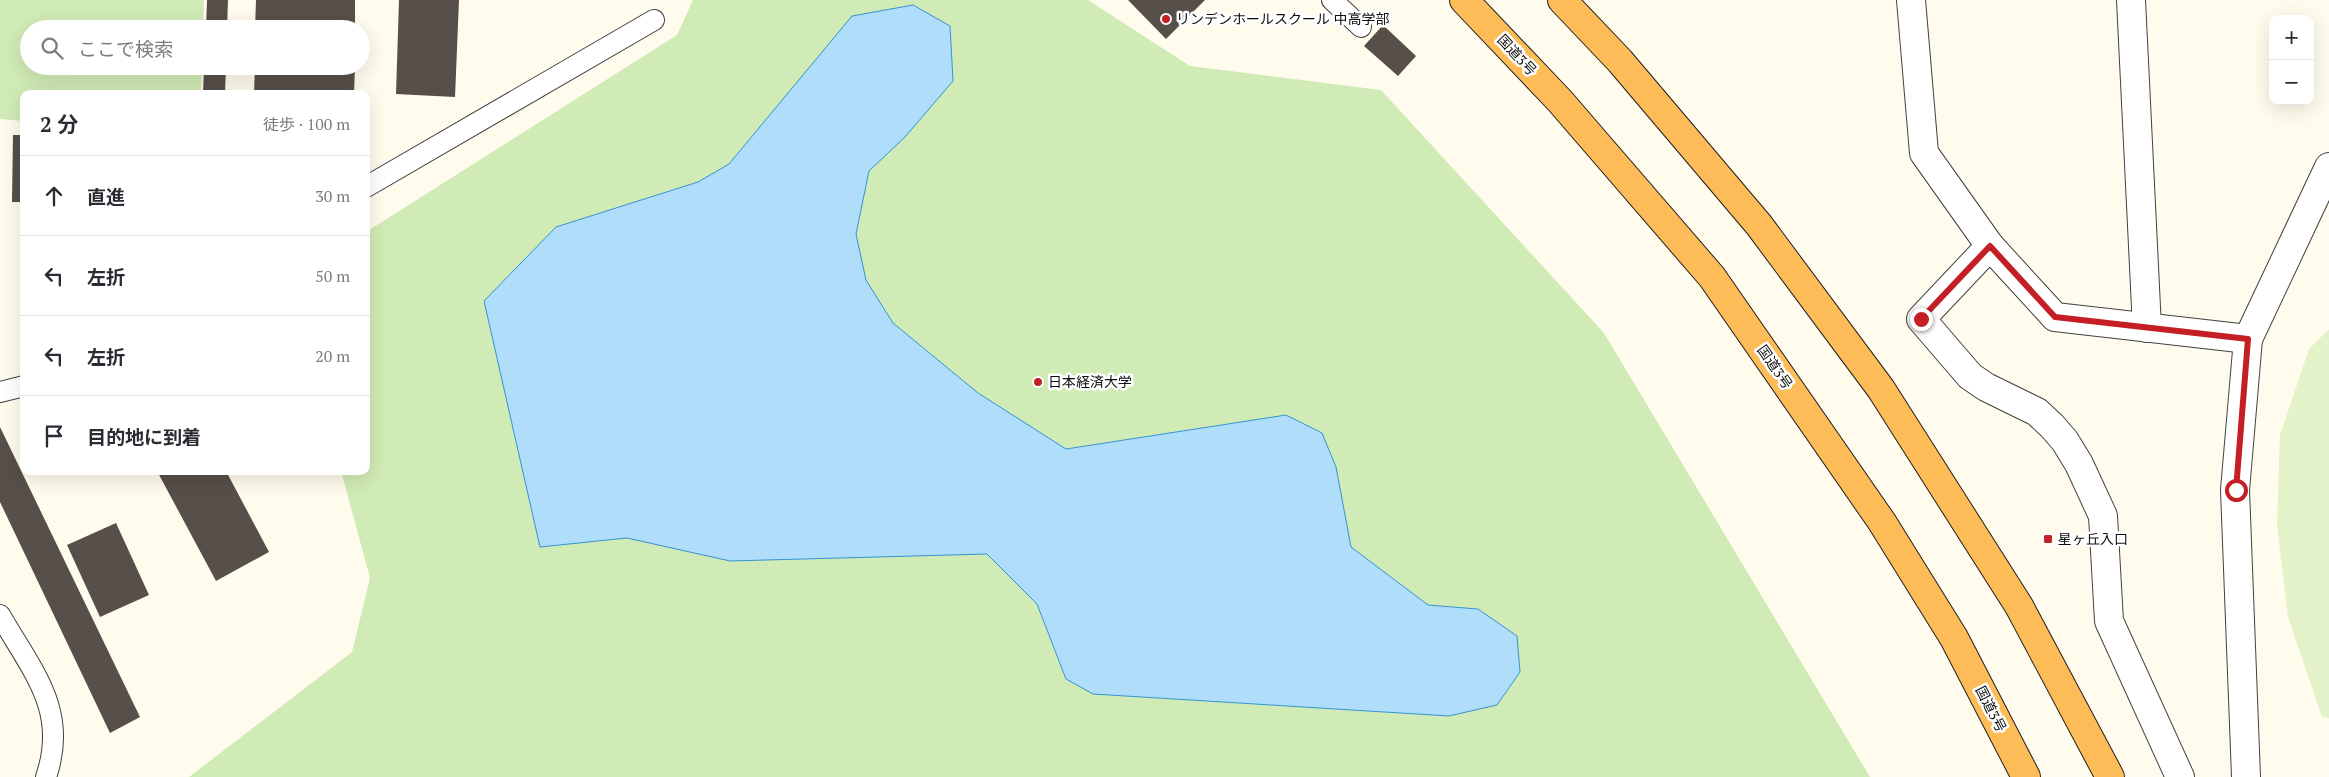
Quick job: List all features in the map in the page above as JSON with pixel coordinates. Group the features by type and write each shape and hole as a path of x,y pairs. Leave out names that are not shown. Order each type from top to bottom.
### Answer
{"highway":[{"name":"国道3号","path":"1464,0 1560,101 1712,277 1887,530 1954,638 2026,777"},
{"path":"1562,0 1620,61 1759,225 1881,389 2019,606 2110,777"}],"street":[{"path":"1911,0 1924,153 1990,246 2055,317 2248,339"},
{"path":"2131,0 2147,328"},
{"path":"2246,777 2236,490 2248,339 2329,167"},
{"path":"1990,246 1921,319 1970,376 1986,387 2037,412 2065,441 2079,464 2103,516 2109,620 2180,777"}],"lane":[{"path":"1332,0 1361,27"},
{"path":"370,185 654,20"},
{"path":"0,392 20,387"},
{"path":"0,615 50,705 54,725 54,745 46,777"}],"green space":[{"path":"0,0 204,0 203,20 20,20 20,75 202,75 201,90 20,90 20,121 0,119"},
{"name":"日本経済大学","path":"693,0 1088,0 1190,66 1381,90 1604,333 1870,777 189,777 352,652 370,578 342,475 370,475 370,229 677,35"},
{"path":"2329,329 2329,718 2322,717 2288,617 2277,525 2280,435 2309,349"}],"water":[{"path":"913,5 950,26 953,81 905,137 869,171 856,234 866,280 893,323 978,393 1066,449 1286,415 1322,433 1336,467 1351,547 1428,605 1478,609 1517,636 1520,672 1497,705 1449,716 1093,694 1066,679 1037,604 987,554 730,561 627,538 540,547 484,301 556,227 698,182 729,164 852,16"}],"building":[{"path":"207,0 228,0 227,20 206,20"},
{"path":"256,0 355,0 355,20 255,20"},
{"path":"399,0 459,0 455,97 396,94"},
{"name":"リンデンホールスクール 中高学部","path":"1128,0 1205,0 1166,39"},
{"path":"1383,25 1416,56 1398,76 1364,46"},
{"path":"204,75 226,75 225,90 203,90"},
{"path":"255,75 355,75 354,90 254,90"},
{"path":"13,135 20,135 20,202 12,202"},
{"path":"0,427 20,468 20,475 23,475 140,717 110,733 0,502"},
{"path":"159,475 228,475 269,552 216,581"},
{"path":"116,523 149,595 100,617 67,545"}],"place":[{"name":"リンデンホールスクール 中高学部","path":"1166,19"},
{"name":"日本経済大学","path":"1038,382"},
{"name":"星ヶ丘入口","path":"2048,539"}],"route":[{"path":"1921,319 1990,246 2055,317 2248,339 2236,490"}]}
